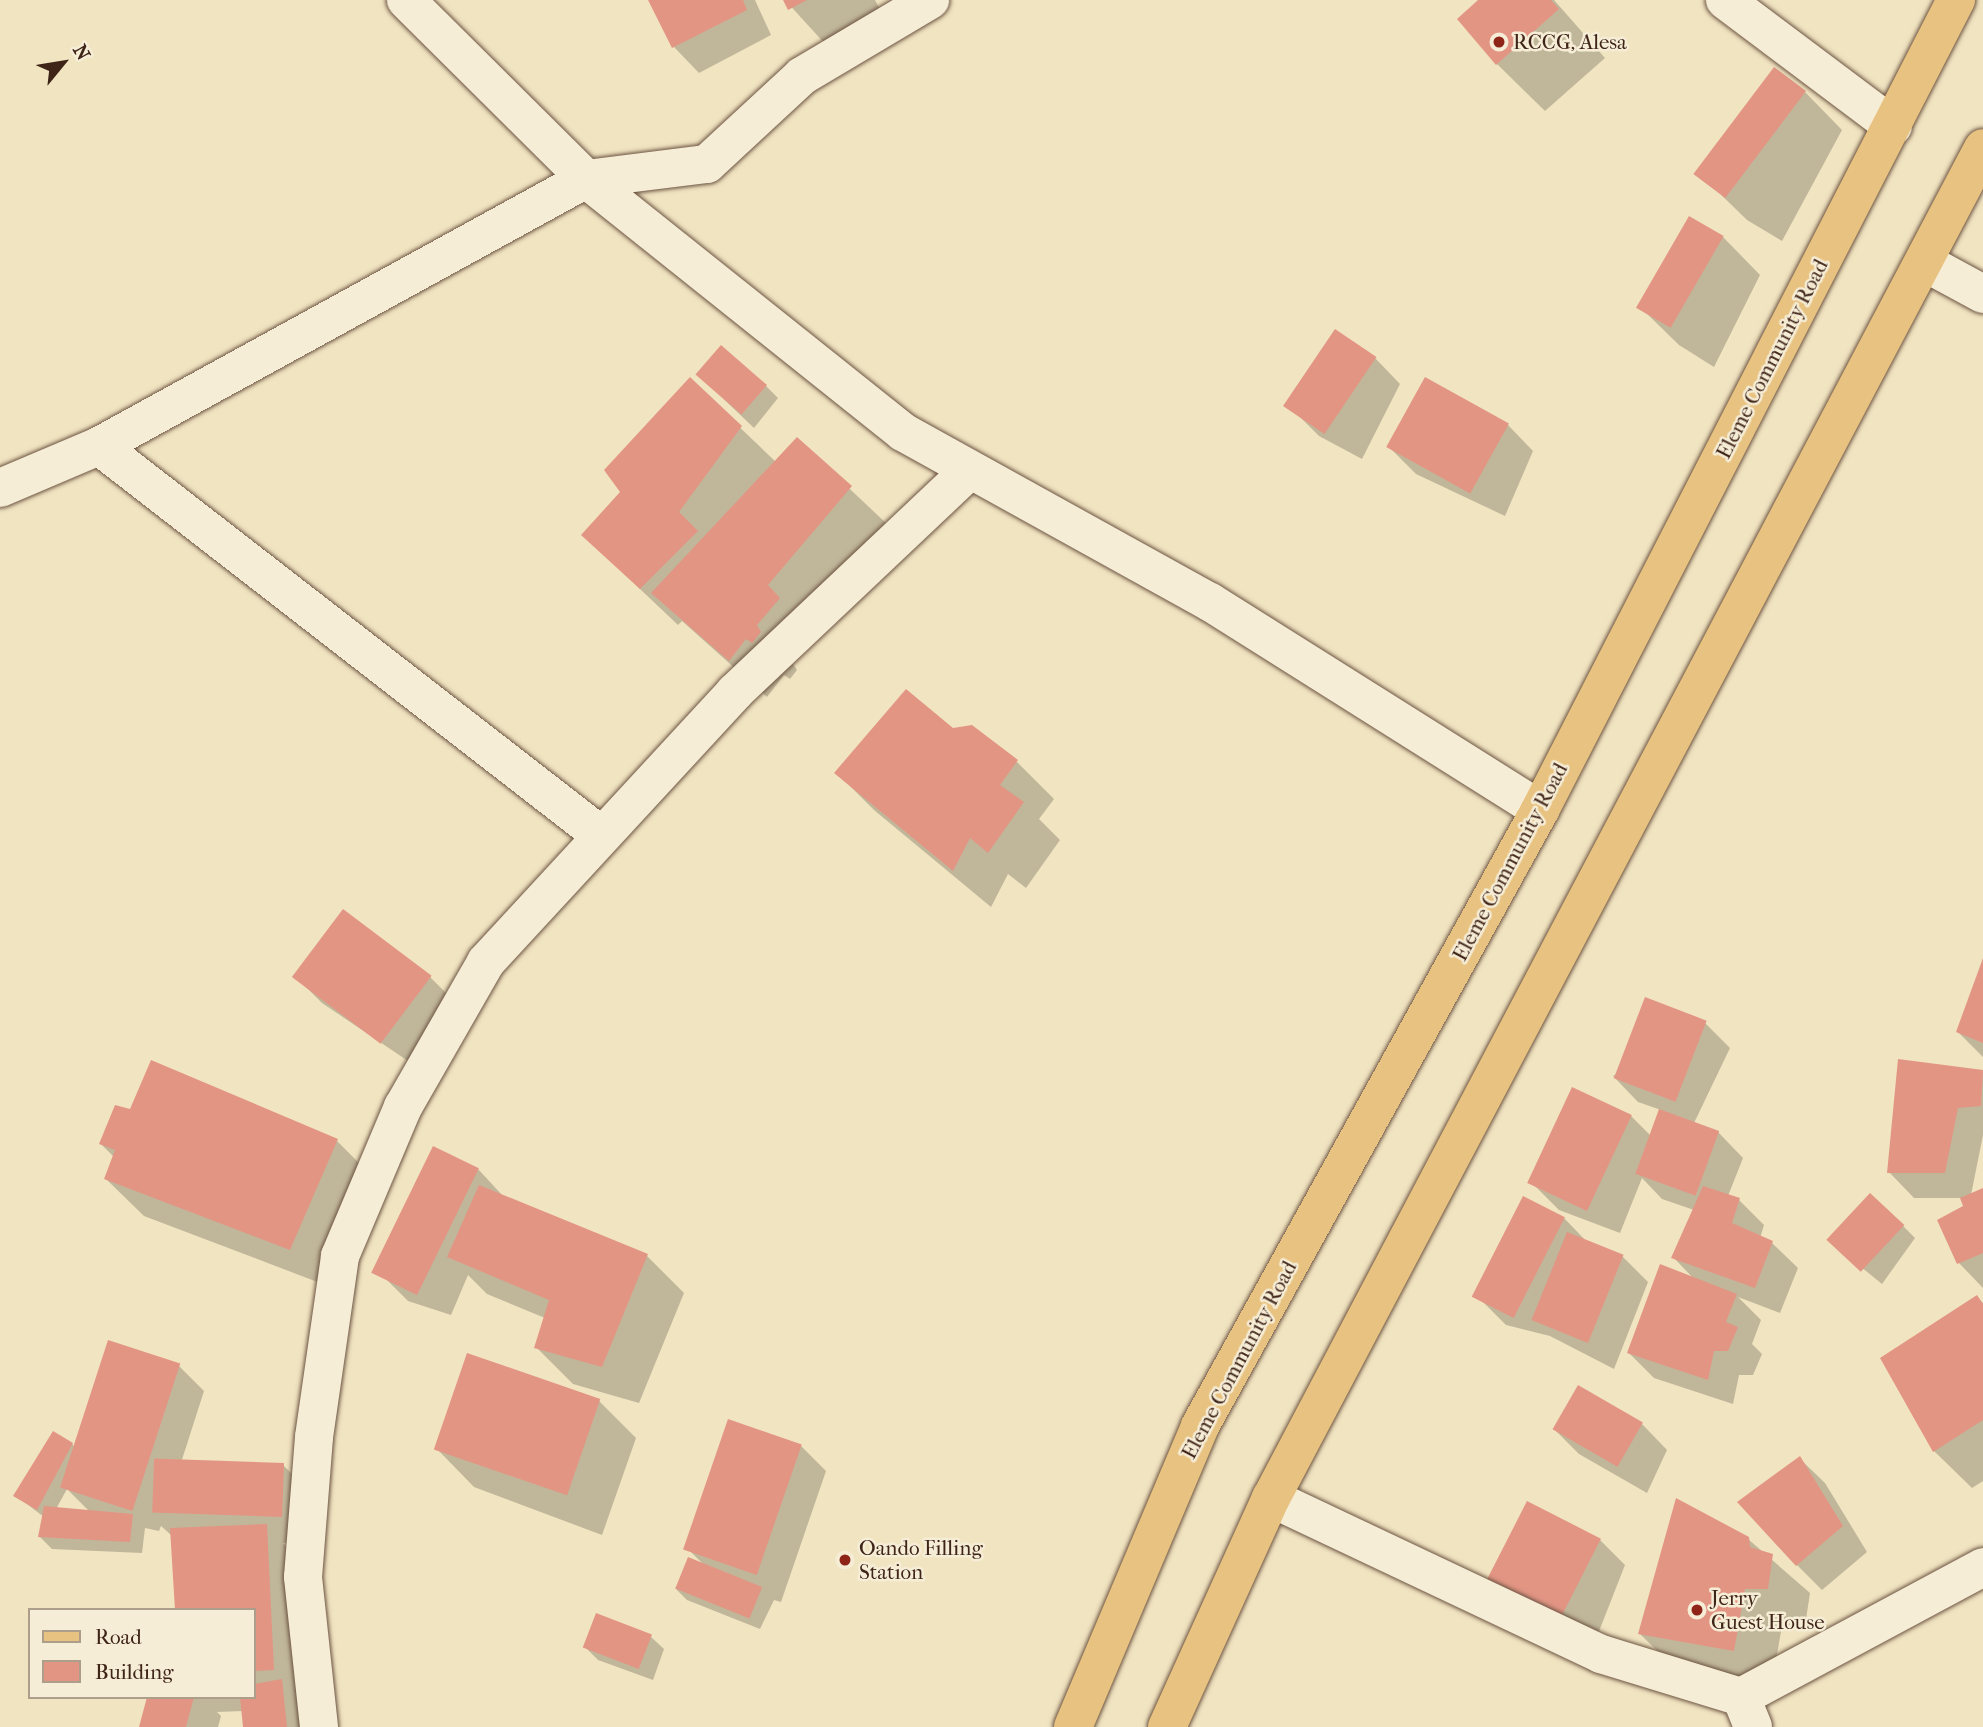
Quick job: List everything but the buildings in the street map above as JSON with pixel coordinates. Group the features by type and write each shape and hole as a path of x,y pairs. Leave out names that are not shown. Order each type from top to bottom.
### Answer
{"main road":[{"name":"Eleme Community Road","path":"1073,1727 1200,1426 1540,810 1956,0"},
{"path":"1167,1727 1271,1498 1926,262 1983,148"}],"street":[{"path":"406,0 586,179 903,432 969,471 1044,507 1210,602 1540,810"},
{"path":"1,495 99,446 586,179 707,164 802,76 930,0"},
{"path":"1725,0 1893,126"},
{"path":"1926,262 1983,294"},
{"path":"99,446 602,836"},
{"path":"319,1727 303,1577 314,1437 340,1256 403,1107 486,962 745,682 969,471"},
{"path":"1271,1498 1601,1654 1747,1712 1983,1567"}],"place":[{"name":"RCCG, Alesa","path":"1499,42"},
{"name":"Oando Filling Station","path":"845,1560"},
{"name":"Jerry Guest House","path":"1697,1610"}]}
